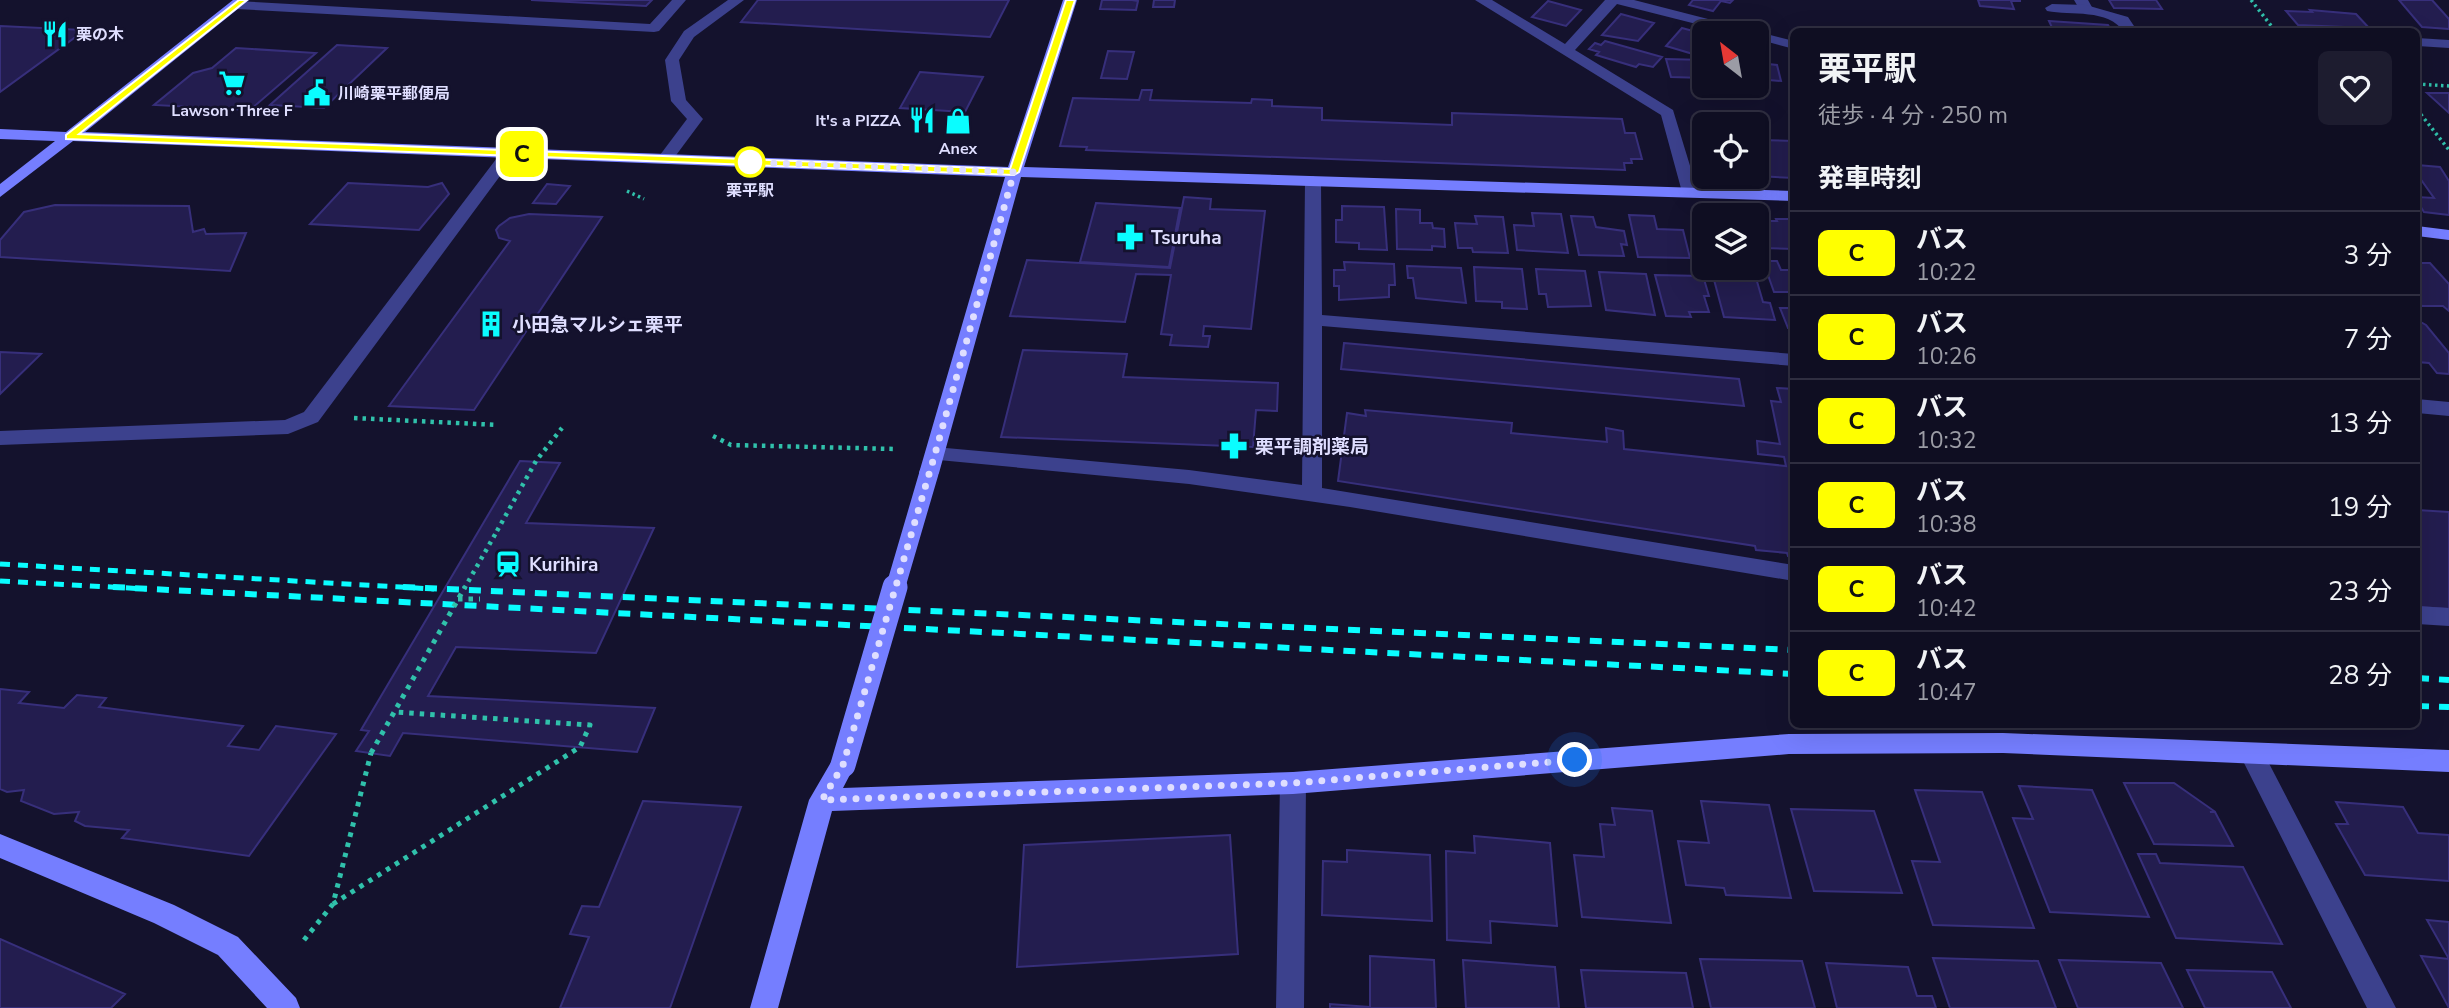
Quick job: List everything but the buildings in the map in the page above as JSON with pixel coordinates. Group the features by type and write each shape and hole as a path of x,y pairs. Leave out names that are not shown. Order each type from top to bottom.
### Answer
{"street":[{"path":"0,192 239,3 316,5 654,28 679,0"},
{"path":"665,159 695,119 679,101 672,61 690,34 737,0"},
{"path":"764,1008 822,800 843,765 1014,172 1070,0"},
{"path":"1482,0 1668,113 1690,192"},
{"path":"1566,51 1616,0 1693,21"},
{"path":"2052,8 2083,4 2123,20 2128,28"},
{"path":"1769,40 1790,44"},
{"path":"2420,42 2449,44"},
{"path":"0,134 1014,172 1790,196"},
{"path":"0,438 288,427 311,417 509,153"},
{"path":"1312,495 1313,181"},
{"path":"2420,232 2449,235"},
{"path":"1314,320 1790,360"},
{"path":"2420,406 2449,409"},
{"path":"932,463 1176,476 1312,495 1790,572"},
{"path":"2420,615 2449,617"},
{"path":"822,800 1293,783 1789,744 2003,743 2449,761"},
{"path":"2252,755 2382,1008"},
{"path":"1290,1008 1293,783"},
{"path":"0,846 164,914 228,946 286,1008"}],"path":[{"path":"2251,0 2273,28"},
{"path":"2420,85 2449,86"},
{"path":"2420,113 2449,150"},
{"path":"311,417 498,425"},
{"path":"333,904 371,753 536,461 562,428"},
{"path":"713,436 731,445 895,449"},
{"path":"458,599 480,599"},
{"path":"304,940 333,904 580,747 590,725 394,712"}],"railway":[{"path":"0,564 434,589"},
{"path":"0,581 147,589"},
{"path":"113,587 1790,674"},
{"path":"403,587 1790,650"},
{"path":"2420,678 2449,680"},
{"path":"2420,706 2449,707"}],"bus line":[{"name":"C","path":"243,0 69,137 1014,172 1070,0"}],"place":[{"name":"栗の木","path":"55,34"},
{"name":"Lawson･Three F","path":"232,83"},
{"name":"川崎栗平郵便局","path":"317,93"},
{"name":"It's a PIZZA","path":"922,120"},
{"name":"Anex","path":"958,121"},
{"name":"栗平駅","path":"750,162"},
{"name":"Tsuruha","path":"1130,237"},
{"name":"小田急マルシェ栗平","path":"491,324"},
{"name":"栗平調剤薬局","path":"1234,446"},
{"name":"Kurihira","path":"508,564"}],"route":[{"path":"750,162 743,162 1014,172 935,454 843,765 822,800 1293,783 1575,760"}]}
